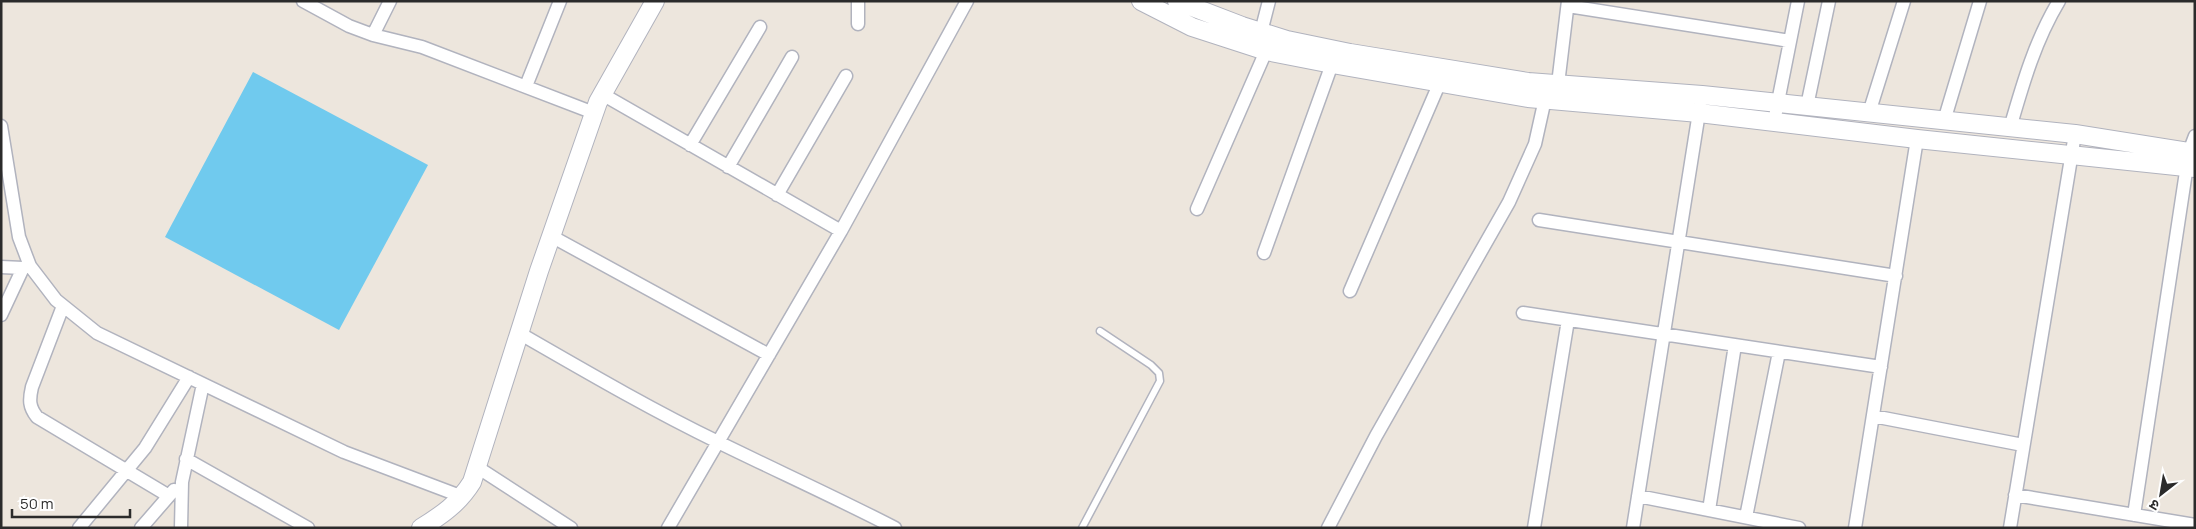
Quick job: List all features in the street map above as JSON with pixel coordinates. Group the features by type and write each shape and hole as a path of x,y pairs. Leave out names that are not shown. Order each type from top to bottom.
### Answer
{"street":[{"path":"303,1 349,26 373,35 422,47 594,113"},
{"path":"373,35 390,1"},
{"path":"526,86 560,1"},
{"path":"421,528 447,512 462,497 472,482 551,236 594,113 602,94 655,1"},
{"path":"858,1 858,24"},
{"path":"668,528 840,231 967,1"},
{"path":"1140,1 1192,26 1266,51 1528,98 1699,113 1917,139 2072,154 2192,155"},
{"path":"1177,1 1286,40 1350,53 1528,82 1702,95 2075,134 2192,155"},
{"path":"1261,32 1269,1"},
{"path":"1774,122 1798,1"},
{"path":"1807,106 1829,1"},
{"path":"1869,113 1904,1"},
{"path":"1944,121 1980,1"},
{"path":"2010,128 2030,58 2059,1"},
{"path":"1558,84 1568,4 1790,41"},
{"path":"690,145 760,27"},
{"path":"1197,209 1266,51"},
{"path":"728,167 792,57"},
{"path":"1264,253 1332,64"},
{"path":"777,195 846,76"},
{"path":"1350,291 1440,82"},
{"path":"602,94 840,231"},
{"path":"1633,528 1702,95"},
{"path":"1328,528 1376,436 1509,202 1536,144 1545,99"},
{"path":"1,126 5,168 26,267 63,306 97,333 344,452 462,497"},
{"path":"2010,528 2075,134"},
{"path":"1855,528 1917,139"},
{"path":"2134,515 2192,155"},
{"path":"1538,220 1896,276"},
{"path":"551,236 769,355"},
{"path":"1,267 26,267"},
{"path":"1,315 26,267"},
{"path":"63,306 32,387 29,399 31,409 37,417 169,496"},
{"path":"1523,313 1881,367"},
{"path":"1534,528 1568,320"},
{"path":"519,333 609,386 718,442 896,528"},
{"path":"1709,510 1735,345"},
{"path":"1746,518 1778,352"},
{"path":"79,528 146,448 189,377"},
{"path":"181,528 182,482 203,384"},
{"path":"1873,416 2023,445"},
{"path":"186,459 302,526"},
{"path":"477,467 571,528"},
{"path":"141,528 182,482"},
{"path":"2015,494 2195,525"},
{"path":"1638,496 1800,528"}],"lane":[{"path":"1082,528 1160,381 1159,373 1150,365 1100,331"}],"water":[{"path":"253,72 428,165 339,330 165,237"}]}
